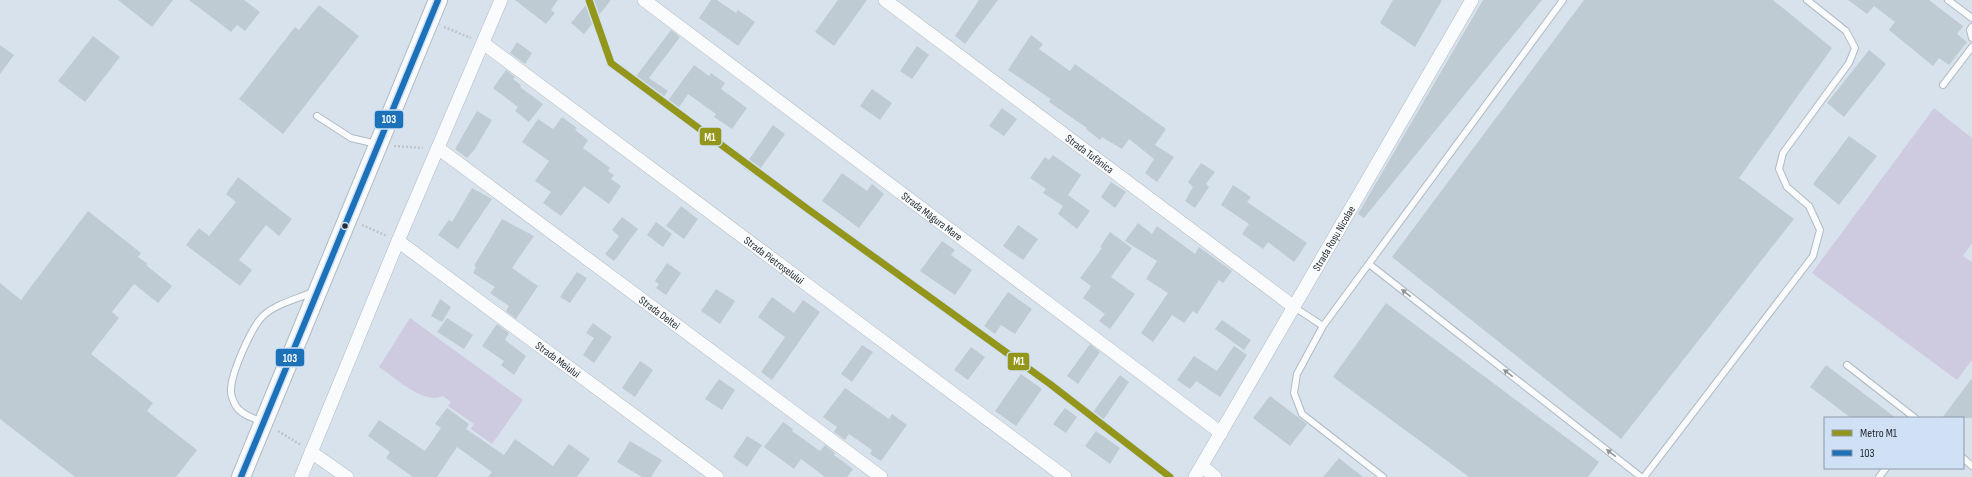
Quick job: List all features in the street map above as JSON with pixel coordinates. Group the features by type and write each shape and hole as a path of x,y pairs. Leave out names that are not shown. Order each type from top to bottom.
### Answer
{"main road":[{"path":"241,477 438,0"}],"street":[{"path":"301,477 398,241 501,0"},
{"name":"Strada Măgura Mare","path":"644,0 1221,433"},
{"name":"Strada Tufănica","path":"885,0 1294,307"},
{"name":"Strada Roșu Nicolae","path":"1198,472 1472,0"},
{"name":"Strada Pietroșelului","path":"483,43 1065,477"},
{"name":"Strada Deltei","path":"438,148 881,477"},
{"name":"Strada Meiului","path":"398,241 717,477"},
{"path":"311,452 347,477"},
{"path":"1198,472 1215,477"}],"lane":[{"path":"1383,477 1302,414 1294,393 1297,374 1323,326 1562,0"},
{"path":"1644,477 1812,256 1820,230 1809,206 1787,188 1779,169 1780,164 1783,153 1849,63 1855,48 1846,31 1807,0"},
{"path":"1948,0 1972,18"},
{"path":"1972,27 1970,30 1972,38"},
{"path":"1943,85 1972,47"},
{"path":"317,116 351,138 379,144"},
{"path":"1369,264 1641,477"},
{"path":"264,422 244,414 236,408 231,393 233,375 246,343 262,316 276,308 318,290"},
{"path":"1294,307 1323,326"},
{"path":"1847,364 1915,417"},
{"path":"1964,459 1972,466"},
{"path":"1879,477 1885,469"}],"path":[{"path":"428,23 453,29 483,43"},
{"path":"379,144 438,148"},
{"path":"348,218 370,230 398,241"},
{"path":"264,422 311,452"}],"shaded area":[{"path":"1934,108 1972,138 1972,243 1963,256 1972,262 1972,360 1957,380 1812,273"},
{"path":"410,318 523,400 492,444 471,429 474,424 448,406 451,402 443,396 435,398 418,394 379,367"}],"building":[{"path":"118,0 173,0 152,27"},
{"path":"189,0 244,0 260,12 245,31 237,25 231,32"},
{"path":"515,0 558,0 551,10 555,13 546,24"},
{"path":"590,0 611,0 584,34 571,23"},
{"path":"711,0 717,0 736,13 738,10 755,22 738,46 699,18"},
{"path":"838,0 867,0 834,46 815,32"},
{"path":"979,0 998,0 965,44 955,36"},
{"path":"1393,0 1442,0 1415,47 1380,23"},
{"path":"1483,0 1542,0 1364,218 1358,214"},
{"path":"1584,0 1773,0 1832,48 1739,178 1794,219 1621,439 1392,257"},
{"path":"1848,0 1929,0 1963,26 1957,34 1967,42 1949,65 1939,58 1933,66 1889,30 1895,22 1874,6 1867,14"},
{"path":"319,5 359,36 283,134 239,99 295,27 299,30"},
{"path":"671,30 680,37 649,78 668,91 658,104 631,83"},
{"path":"1031,35 1043,44 1039,49 1070,71 1075,64 1166,129 1155,145 1174,157 1157,182 1145,173 1154,159 1129,139 1122,149 1102,137 1100,140 1086,129 1087,128 1049,102 1051,99 1008,70"},
{"path":"93,36 120,57 85,102 58,81"},
{"path":"517,42 532,53 525,64 510,53"},
{"path":"0,45 14,55 0,74"},
{"path":"917,46 929,55 912,79 900,71"},
{"path":"1869,50 1886,64 1844,117 1827,103"},
{"path":"694,65 709,76 711,73 725,83 721,89 747,108 732,129 714,117 716,114 688,94 677,110 667,102"},
{"path":"506,70 515,77 513,79 521,85 520,87 543,104 529,122 515,111 518,107 493,88"},
{"path":"872,89 892,103 880,120 860,106"},
{"path":"1002,108 1017,119 1004,136 989,126"},
{"path":"477,111 492,120 475,149 467,158 455,149"},
{"path":"562,117 577,128 575,130 588,140 583,148 610,168 608,171 614,175 611,179 621,186 609,204 584,186 561,216 543,203 551,192 535,181 549,161 522,142 538,119 553,129"},
{"path":"773,125 785,134 755,176 743,168"},
{"path":"1849,136 1877,156 1839,205 1813,184"},
{"path":"1053,155 1081,175 1068,195 1090,211 1077,229 1058,214 1063,206 1043,193 1046,189 1030,178 1045,157 1049,160"},
{"path":"1201,163 1215,172 1206,184 1209,187 1195,208 1185,201 1193,187 1188,182"},
{"path":"842,173 867,191 872,184 884,194 859,228 822,201"},
{"path":"238,177 292,219 279,236 266,225 239,260 252,270 240,286 186,245 199,228 209,236 236,202 226,194"},
{"path":"1111,182 1126,192 1115,208 1101,197"},
{"path":"1233,185 1251,197 1247,202 1307,243 1294,262 1268,242 1263,249 1242,234 1249,224 1221,205"},
{"path":"472,188 492,199 458,249 438,235 449,220 452,222"},
{"path":"681,206 698,219 684,239 666,226"},
{"path":"88,211 141,253 138,257 172,286 158,303 134,284 112,312 119,318 91,354 153,403 147,411 197,450 176,477 75,477 0,419 0,283 21,300"},
{"path":"622,217 638,229 614,261 605,254 619,236 612,230"},
{"path":"502,219 534,236 512,268 538,286 516,319 506,311 509,306 490,293 495,287 473,273 476,267 474,266"},
{"path":"656,222 672,234 663,247 647,235"},
{"path":"1138,223 1152,234 1157,226 1195,254 1199,247 1232,271 1223,283 1219,280 1197,314 1193,311 1184,323 1172,315 1153,342 1141,333 1168,293 1146,279 1157,261 1125,241"},
{"path":"1018,225 1038,239 1023,260 1003,246"},
{"path":"1110,232 1132,248 1111,277 1135,294 1110,329 1099,321 1105,314 1083,298 1091,286 1080,278 1102,248 1100,247"},
{"path":"942,241 955,250 951,255 972,270 955,295 920,271"},
{"path":"667,263 681,273 666,295 656,288 659,284 655,281"},
{"path":"577,272 587,278 570,303 560,297"},
{"path":"716,289 735,301 720,324 701,311"},
{"path":"1008,292 1032,309 1015,334 1001,325 995,334 984,326"},
{"path":"772,297 794,313 803,300 820,312 772,380 761,372 785,337 758,317"},
{"path":"440,299 451,307 442,322 431,316"},
{"path":"1386,303 1599,462 1588,477 1469,477 1333,377"},
{"path":"447,318 473,335 464,349 437,332"},
{"path":"1222,320 1251,340 1244,350 1215,329"},
{"path":"593,323 612,337 594,363 583,355 594,338 586,333"},
{"path":"497,324 509,333 505,340 526,356 514,375 501,365 504,361 482,346"},
{"path":"1090,344 1100,352 1078,384 1067,376"},
{"path":"862,345 873,352 852,382 841,374"},
{"path":"1234,346 1247,355 1220,397 1196,381 1190,389 1177,380 1194,356 1217,371"},
{"path":"971,347 985,357 968,380 954,370"},
{"path":"640,361 653,370 635,397 622,388"},
{"path":"1826,365 1895,417 1850,417 1810,387"},
{"path":"1021,374 1042,389 1016,426 995,411"},
{"path":"1120,375 1129,382 1103,420 1093,412"},
{"path":"1972,378 1972,418 1943,417"},
{"path":"719,379 735,390 722,410 705,399"},
{"path":"845,388 889,419 892,414 907,425 881,461 870,454 872,450 849,434 845,440 834,432 837,427 823,417"},
{"path":"1270,396 1307,424 1290,446 1253,418"},
{"path":"447,408 469,424 466,429 504,455 515,439 553,466 569,444 590,459 577,477 488,477 492,472 457,447 437,477 413,477 386,458 390,452 368,436 379,420 425,451 441,428 435,424"},
{"path":"1065,408 1077,417 1066,433 1053,424"},
{"path":"783,422 793,429 792,431 820,451 825,445 835,453 834,455 853,469 847,477 825,477 801,459 794,469 764,447"},
{"path":"1096,431 1120,448 1110,464 1085,446"},
{"path":"747,436 762,445 747,467 733,457"},
{"path":"630,441 662,460 651,477 642,477 617,462"},
{"path":"1339,458 1363,477 1323,477"}],"metro line":[{"name":"M1","path":"589,0 611,63 809,210 1050,384 1170,477"}],"transit line":[{"name":"103","path":"241,477 438,0"}]}
